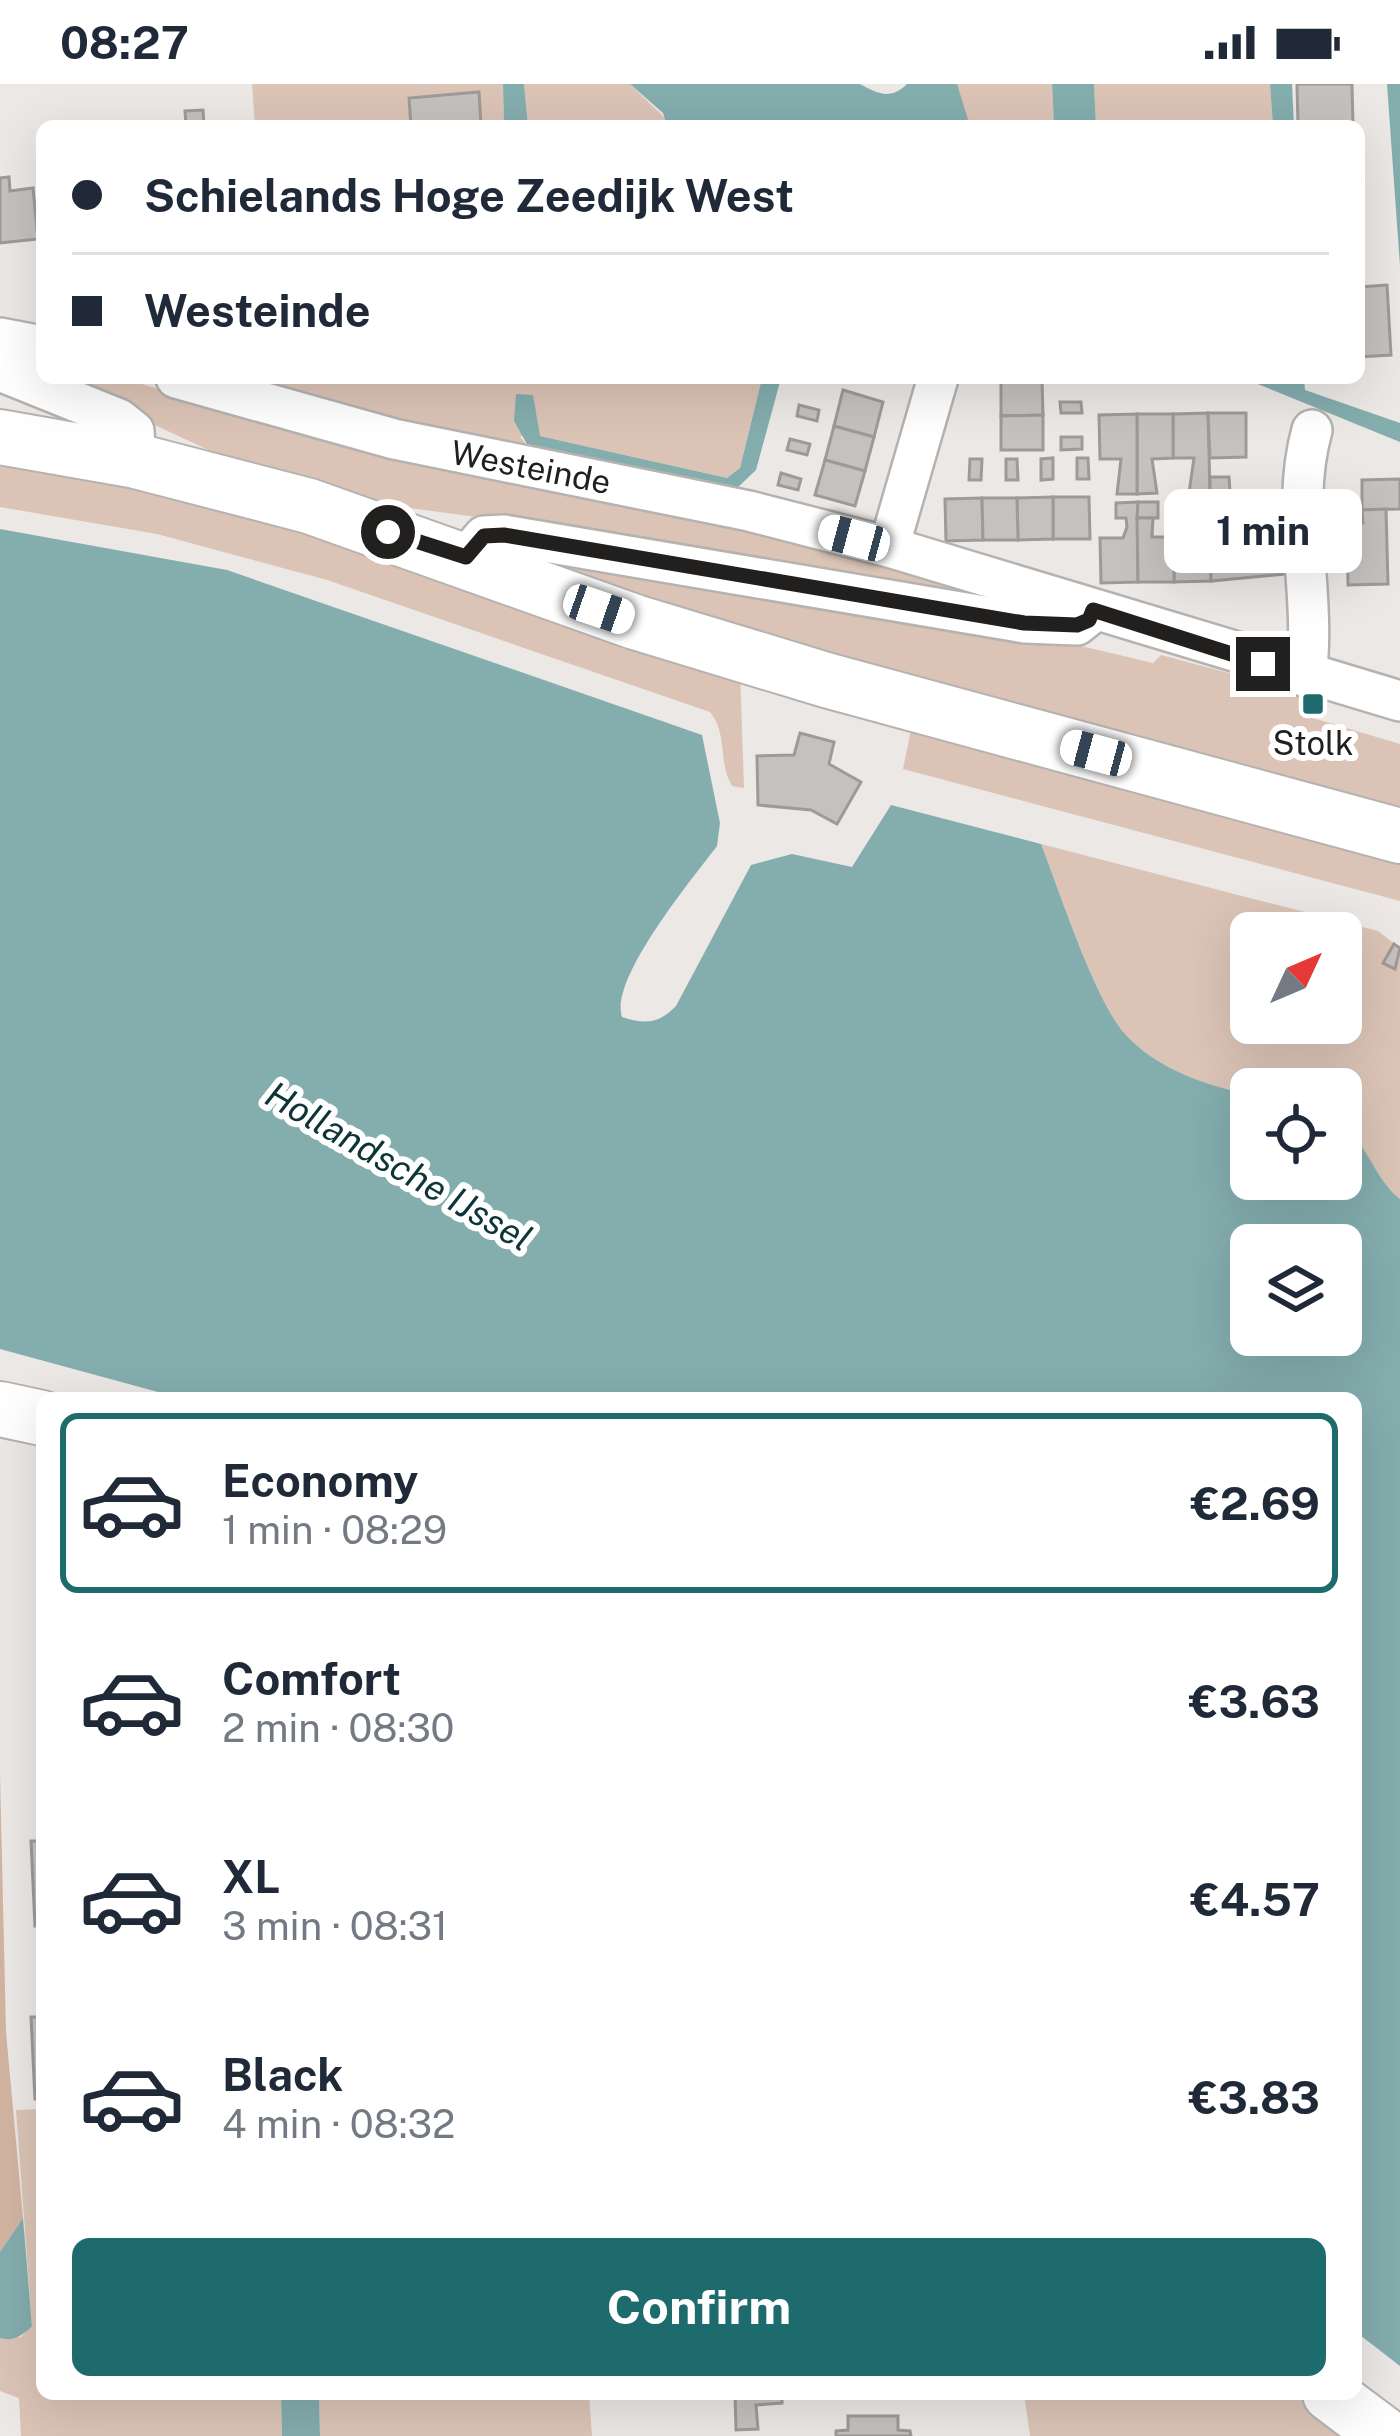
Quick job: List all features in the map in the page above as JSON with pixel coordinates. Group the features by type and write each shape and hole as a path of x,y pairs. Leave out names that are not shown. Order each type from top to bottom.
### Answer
{"street":[{"path":"0,338 36,345"},
{"path":"0,371 119,419 134,431 136,461"},
{"name":"Westeinde","path":"197,384 394,439 749,511 889,547 1306,677 1400,701"},
{"path":"889,547 936,384"},
{"path":"1306,677 1310,648 1299,474 1312,430"},
{"path":"0,437 136,461 309,506 466,557 635,622 804,674 1400,836"},
{"path":"466,557 484,536 504,535 1024,623 1077,625 1089,620 1093,610"},
{"path":"0,1409 36,1417"},
{"path":"1338,2400 1386,2436"}],"shaded area":[{"path":"252,84 503,84 504,120 255,120"},
{"path":"524,84 630,84 667,120 527,120"},
{"path":"941,84 1052,84 1054,120 960,120"},
{"path":"1094,84 1270,84 1273,120 1096,120"},
{"path":"67,384 142,384 563,481 985,590 982,600 626,537 357,501 234,462"},
{"path":"273,384 761,384 740,468 727,478 540,436 537,430 520,437 528,446 366,412"},
{"path":"0,458 299,525 740,671 744,788 732,786 710,712 327,580 157,534 0,507"},
{"path":"527,556 1075,636 1077,645 1153,663 1161,655 1308,694 1303,715 1400,744 1400,822 753,643"},
{"path":"913,720 1400,855 1400,901 903,769"},
{"path":"1041,844 1304,912 1230,912 1230,1044 1362,1044 1362,927 1378,931 1400,948 1400,1199 1362,1147 1362,1068 1230,1068 1230,1089 1184,1074 1152,1057 1125,1034 1078,944"},
{"path":"0,1773 6,2032 23,2218 0,2252"},
{"path":"36,2109 36,2400 281,2400 282,2436 21,2436 19,2398 0,2391 0,2338 21,2337 32,2325 16,2110"},
{"path":"319,2400 589,2400 592,2436 320,2436"},
{"path":"1025,2400 1303,2400 1354,2436 1030,2436"}],"water":[{"path":"503,84 524,84 527,120 504,120"},
{"path":"630,84 860,84 884,94 907,84 957,84 968,120 665,120"},
{"path":"1052,84 1094,84 1096,120 1054,120"},
{"path":"1270,84 1292,84 1294,120 1273,120"},
{"path":"1387,84 1400,84 1400,266"},
{"path":"761,384 779,384 756,470 734,491 528,446 514,421 516,394 533,395 540,436 727,478 740,468"},
{"path":"1258,384 1304,384 1305,390 1400,423 1400,442"},
{"name":"Hollandsche IJssel","path":"0,529 227,570 702,735 720,823 717,846 640,955 621,1000 622,1017 645,1022 676,1006 751,865 792,854 852,867 891,805 1041,844 1090,972 1125,1034 1152,1057 1184,1074 1230,1089 1230,1200 1362,1200 1362,1147 1400,1199 1400,2366 1362,2337 1362,1392 158,1392 0,1349"},
{"path":"23,2218 32,2326 18,2337 5,2339 0,2338 0,2252"},
{"path":"281,2400 319,2400 320,2436 282,2436"}],"building":[{"path":"1297,84 1352,84 1353,120 1298,120"},
{"path":"479,92 481,120 411,120 409,98"},
{"path":"203,110 204,120 186,120 185,111"},
{"path":"9,177 10,191 33,188 36,239 0,243 0,178"},
{"path":"1387,285 1391,355 1365,357 1365,287"},
{"path":"1001,384 1042,384 1043,415 1001,416"},
{"path":"843,390 883,402 874,437 834,426"},
{"path":"1060,402 1081,402 1082,413 1061,413"},
{"path":"799,405 819,410 817,421 797,416"},
{"path":"1208,413 1210,493 1189,493 1194,458 1173,458 1173,414"},
{"path":"1208,413 1246,413 1246,457 1210,458"},
{"path":"1137,414 1173,414 1173,458 1152,459 1157,493 1137,494"},
{"path":"1137,414 1137,494 1117,494 1121,459 1100,459 1099,415"},
{"path":"1043,415 1043,450 1001,450 1001,416"},
{"path":"834,426 874,437 865,471 825,460"},
{"path":"1061,437 1082,437 1082,449 1061,450"},
{"path":"790,439 810,444 807,455 787,450"},
{"path":"1053,458 1053,479 1041,480 1041,459"},
{"path":"1077,458 1088,458 1089,479 1077,479"},
{"path":"970,459 982,459 981,480 969,480"},
{"path":"1006,459 1017,459 1018,480 1006,480"},
{"path":"825,460 865,471 855,506 815,495"},
{"path":"781,473 801,479 798,490 778,485"},
{"path":"1210,477 1229,477 1230,492 1210,493"},
{"path":"1400,479 1400,509 1362,510 1362,480"},
{"path":"1053,497 1089,497 1090,539 1053,539"},
{"path":"1053,497 1053,539 1018,540 1017,498"},
{"path":"982,498 983,540 946,541 945,499"},
{"path":"982,498 1017,498 1018,540 983,540"},
{"path":"1281,500 1281,518 1246,518 1246,501"},
{"path":"1210,501 1230,501 1230,517 1210,517"},
{"path":"1210,501 1210,517 1189,517 1189,502"},
{"path":"1138,502 1138,582 1101,583 1100,538 1123,538 1126,518 1116,518 1116,503"},
{"path":"1138,502 1158,502 1158,518 1137,518"},
{"path":"1386,509 1388,584 1348,585 1347,523 1363,523 1362,510"},
{"path":"1195,517 1210,517 1211,581 1174,582 1174,537 1196,537"},
{"path":"1210,517 1224,517 1224,536 1247,536 1247,552 1281,551 1296,573 1211,581"},
{"path":"1137,518 1153,518 1152,537 1174,537 1174,582 1138,582"},
{"path":"1246,518 1281,518 1281,534 1246,534"},
{"path":"1246,534 1281,534 1281,551 1247,552"},
{"path":"800,733 834,742 829,764 861,782 837,824 811,810 758,805 757,756 794,755"},
{"path":"1394,944 1400,948 1395,969 1383,963"},
{"path":"31,1841 36,1841 35,1926"},
{"path":"31,2017 36,2017 35,2099"},
{"path":"735,2400 782,2400 756,2405 758,2429 736,2430"},
{"path":"848,2416 898,2416 898,2430 910,2431 911,2436 836,2436 836,2431 848,2430"}],"place":[{"name":"Stolk","path":"1313,704"}],"route":[{"path":"388,532 466,557 484,536 504,535 1024,623 1077,625 1089,620 1093,610 1263,664"}]}
